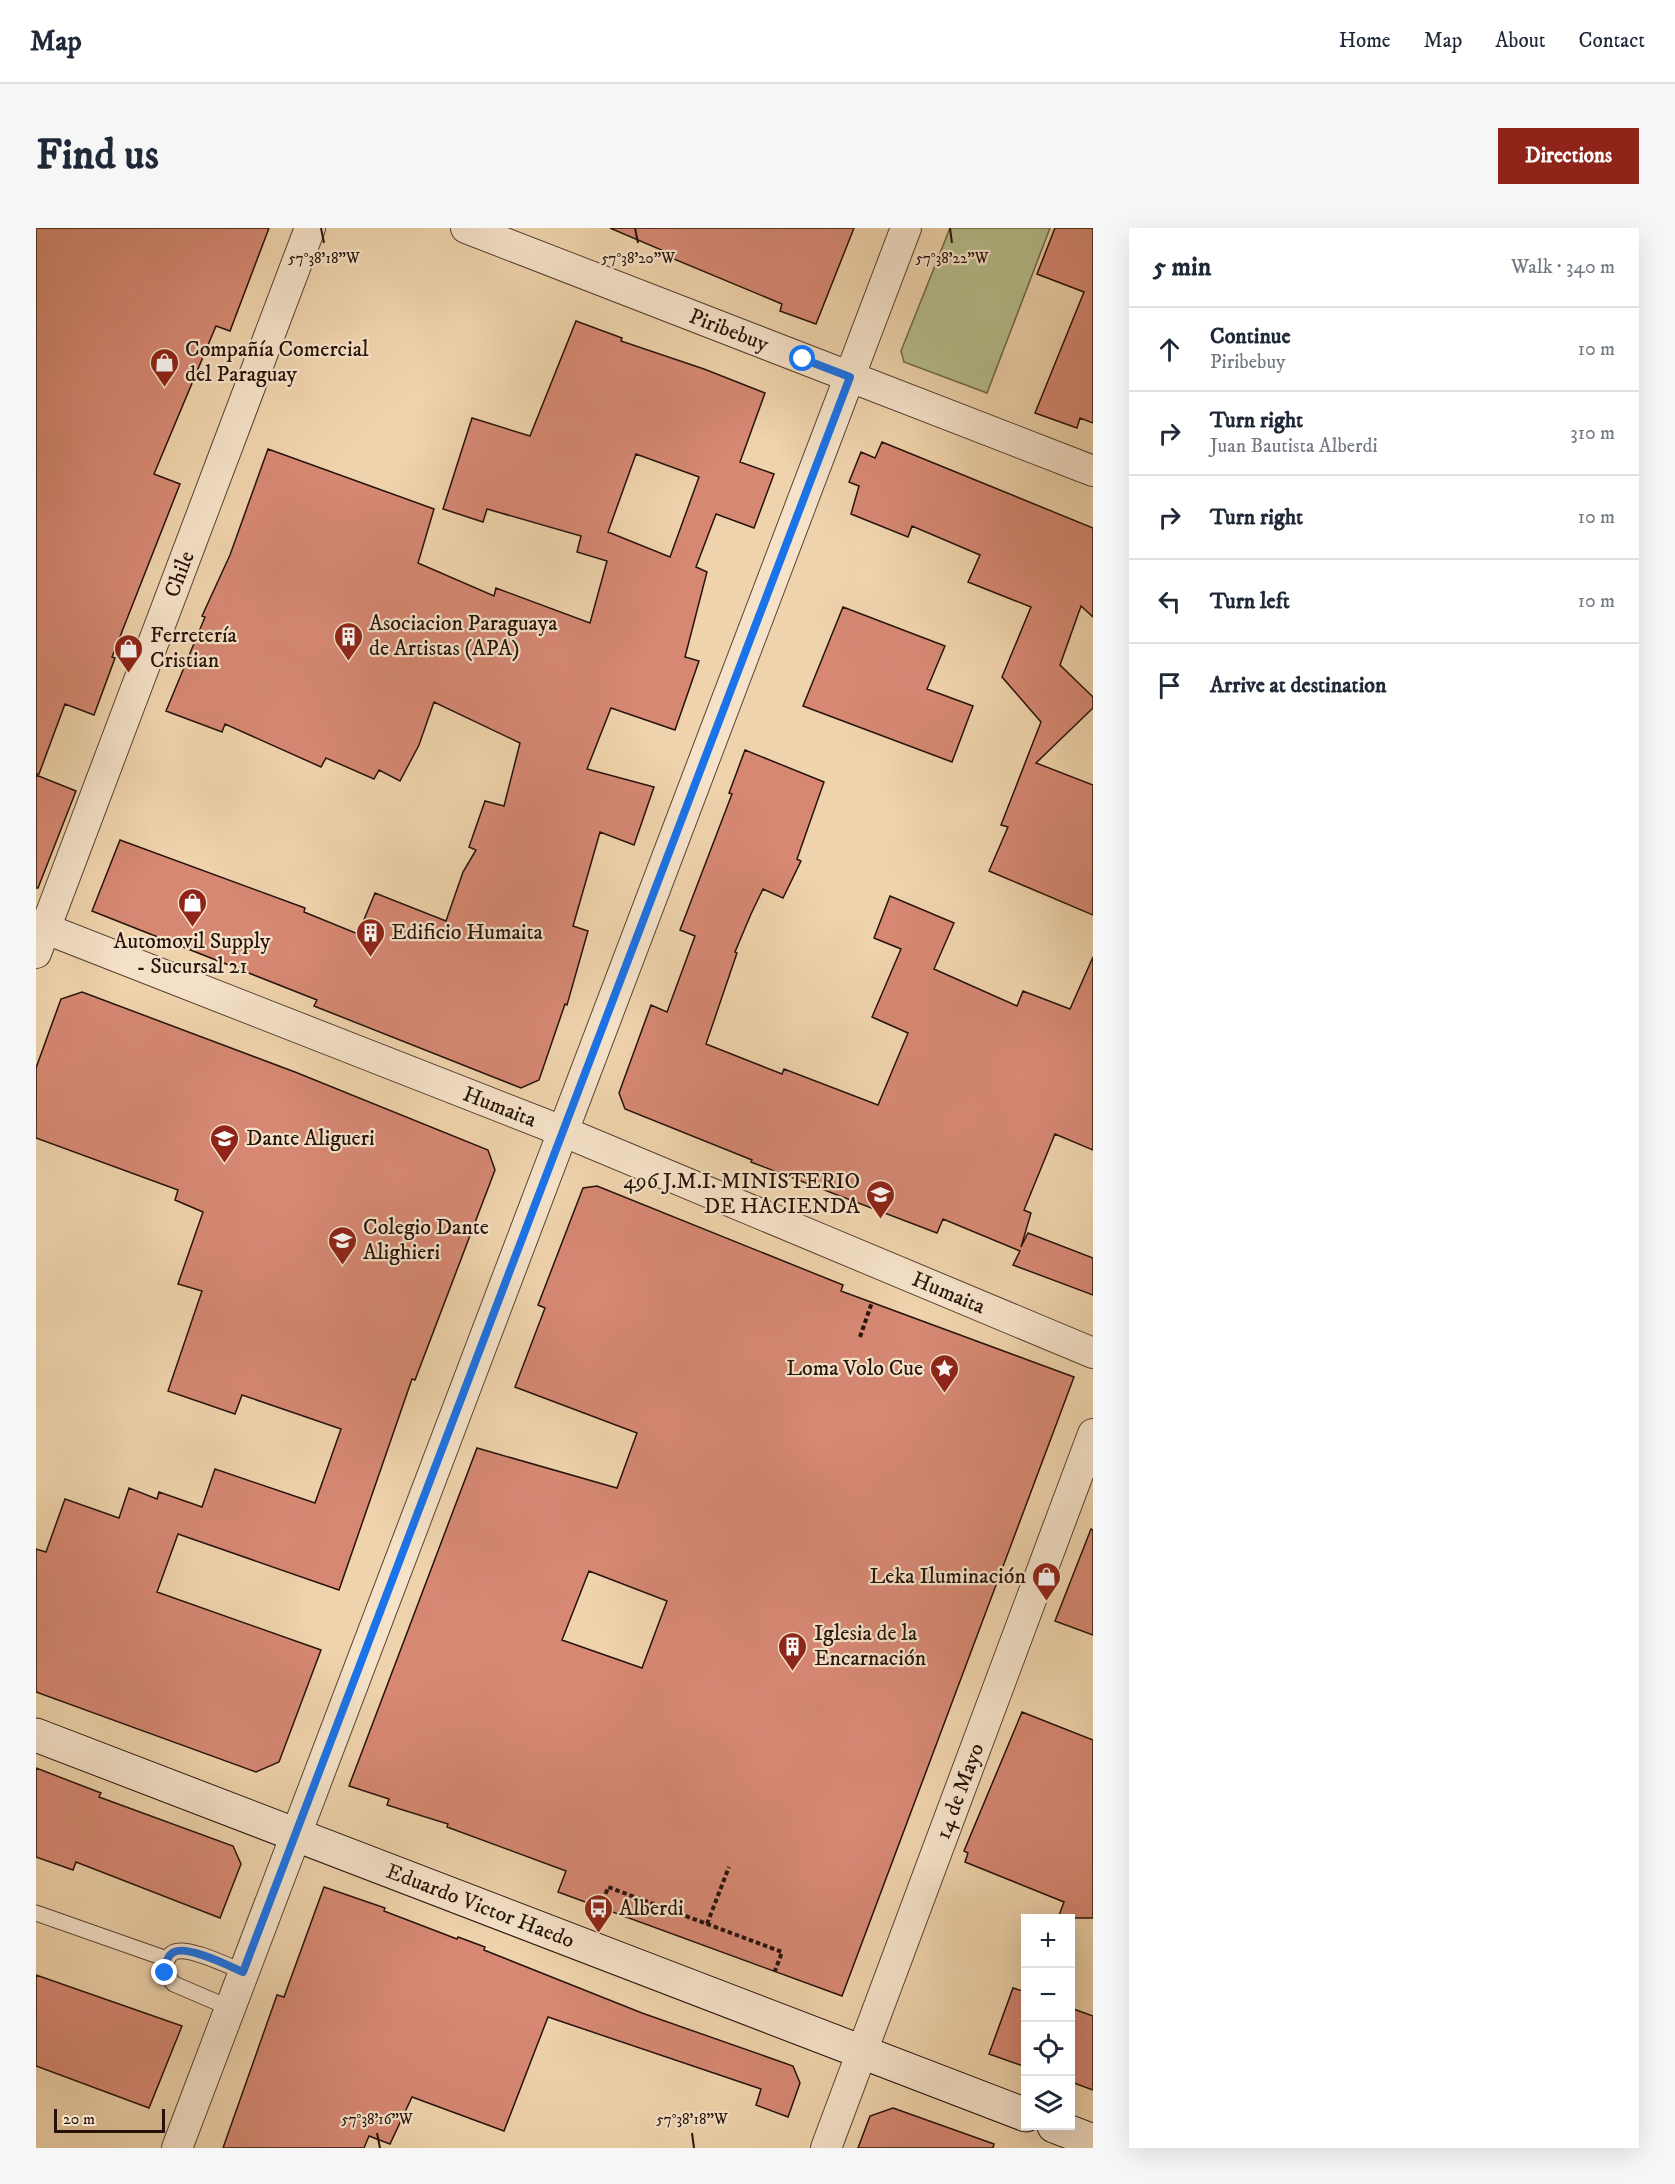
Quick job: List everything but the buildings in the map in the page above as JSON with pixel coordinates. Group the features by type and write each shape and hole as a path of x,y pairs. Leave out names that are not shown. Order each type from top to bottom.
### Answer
{"street":[{"name":"Chile","path":"39,936 310,228"},
{"name":"Piribebuy","path":"466,228 1093,471"},
{"path":"177,2148 294,1834 906,228"},
{"name":"Humaita","path":"39,936 562,1131 1093,1353"},
{"name":"14 de Mayo","path":"826,2148 1093,1434"},
{"name":"Eduardo Victor Haedo","path":"36,1735 1021,2113"},
{"path":"1064,2130 1093,2141"}],"lane":[{"path":"36,1913 167,1959"},
{"path":"230,2008 174,1984 165,1973 167,1959 174,1952 188,1950 243,1972"}],"path":[{"path":"860,1337 872,1302"},
{"path":"707,1924 729,1867"},
{"path":"600,1908 608,1887 782,1953 775,1971"}],"green space":[{"path":"950,228 1050,228 987,393 904,362 901,351"}],"place":[{"name":"Compañía Comercial del Paraguay","path":"164,388"},
{"name":"Asociacion Paraguaya de Artistas (APA)","path":"348,662"},
{"name":"Ferretería Cristian","path":"129,674"},
{"name":"Automovil Supply - Sucursal 21","path":"192,928"},
{"name":"Edificio Humaita","path":"370,958"},
{"name":"Dante Aligueri","path":"225,1164"},
{"name":"496 J.M.I. MINISTERIO DE HACIENDA","path":"881,1220"},
{"name":"Colegio Dante Alighieri","path":"342,1266"},
{"name":"Loma Volo Cue","path":"944,1394"},
{"name":"Leka Iluminación","path":"1047,1602"},
{"name":"Iglesia de la Encarnación","path":"793,1672"},
{"name":"Alberdi","path":"598,1934"}],"route":[{"path":"165,1973 167,1959 174,1952 188,1950 243,1972 850,377 803,359"}]}
